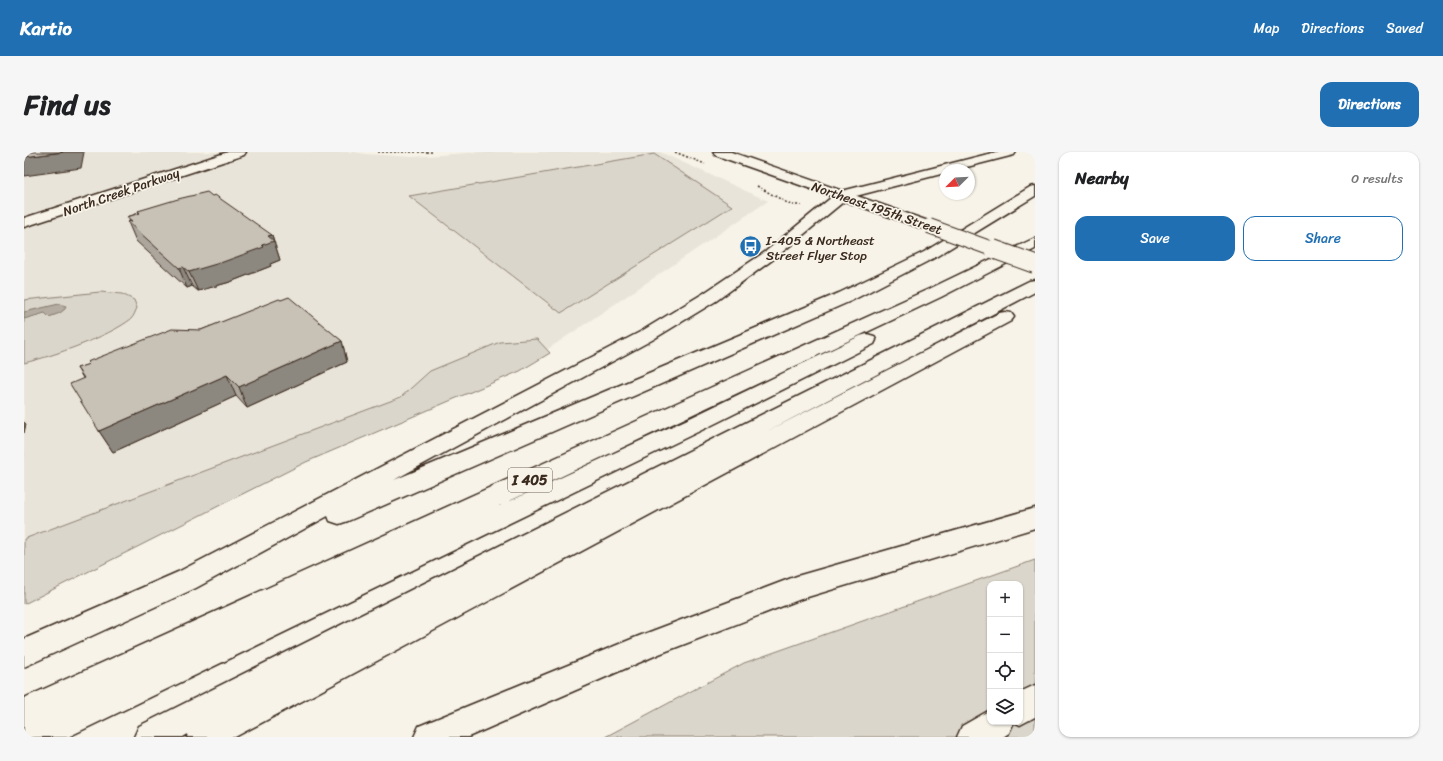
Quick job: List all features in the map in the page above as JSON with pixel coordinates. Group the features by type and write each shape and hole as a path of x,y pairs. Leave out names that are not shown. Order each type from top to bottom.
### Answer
{"main road":[{"name":"North Creek Parkway","path":"24,223 240,152"},
{"name":"Northeast 195th Street","path":"719,152 1035,264"},
{"path":"187,580 646,336 710,297 770,255 843,195 1010,152"},
{"path":"24,653 187,580 845,297 929,255 1035,190"},
{"name":"I 405","path":"24,714 928,296 1035,244"},
{"name":"I 405","path":"34,737 312,604 700,422 1035,257"},
{"path":"150,737 1035,285"},
{"path":"203,737 978,332 1035,299"},
{"path":"430,737 649,645 797,588 1035,518"},
{"path":"1023,707 1035,700"},
{"path":"973,737 993,725"}],"path":[{"path":"378,152 432,152"}],"shaded area":[{"path":"24,152 355,152 413,157 480,152 660,152 768,201 542,353 24,562"},
{"path":"654,154 732,206 561,313 409,196"},
{"path":"100,292 122,294 134,300 137,308 132,318 121,326 95,339 65,351 24,363 24,300"},
{"path":"59,304 66,306 60,313 49,317 45,313 24,319 24,312"},
{"path":"537,339 550,353 520,371 306,462 24,604 24,539 401,397 430,371 500,342"},
{"path":"1035,560 1035,737 605,737 744,663"}],"building":[{"path":"24,152 63,152 24,157"},
{"path":"207,192 212,196 215,195 272,235 268,236 274,241 262,245 264,247 223,262 189,272 183,267 179,268 128,222 132,221 127,217 140,213 138,211"},
{"path":"289,297 342,341 239,387 227,375 99,431 70,384 84,378 77,368 89,364 87,362 172,329 201,330 279,299 281,300"}],"place":[{"name":"I-405 & Northeast Street Flyer Stop","path":"751,247"}]}
